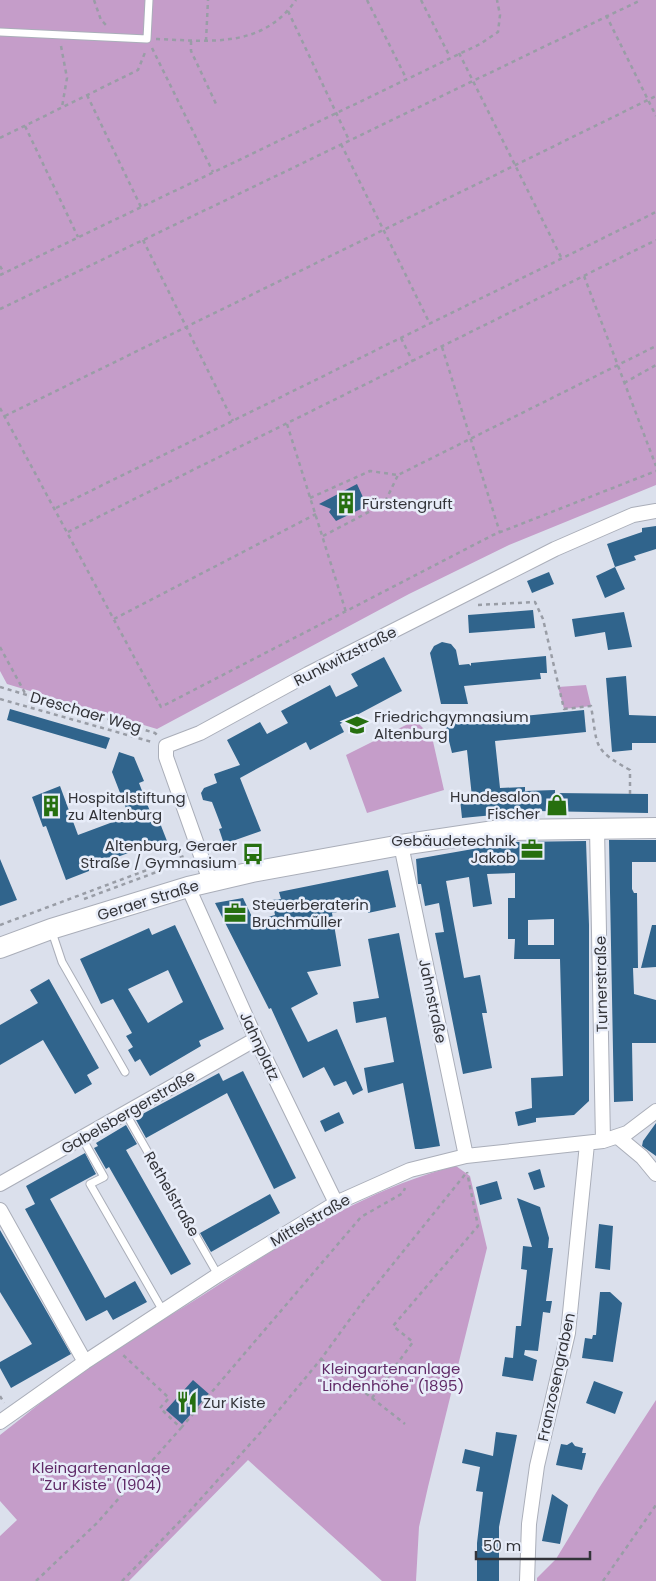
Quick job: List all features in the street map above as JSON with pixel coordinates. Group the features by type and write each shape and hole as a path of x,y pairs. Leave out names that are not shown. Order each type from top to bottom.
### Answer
{"main road":[{"name":"Geraer Straße","path":"0,948 51,929 210,881 401,845 501,830 656,828"}],"street":[{"name":"Runkwitzstraße","path":"166,746 200,734 308,674 555,549 633,515 656,512"},
{"path":"166,746 166,757 210,881"},
{"name":"Turnerstraße","path":"597,828 604,1141"},
{"name":"Jahnstraße","path":"401,845 466,1156"},
{"name":"Jahnplatz","path":"188,887 256,1039 336,1202"},
{"name":"Gabelsbergerstraße","path":"0,1184 256,1039"},
{"name":"Mittelstraße","path":"0,1422 84,1362 218,1274 336,1202 410,1170 466,1156 604,1141 627,1133 656,1111"},
{"path":"618,1137 642,1157 656,1174"},
{"name":"Franzosengraben","path":"527,1581 529,1524 537,1466 568,1334 587,1144"},
{"path":"0,1210 84,1362"}],"lane":[{"path":"0,32 147,38 149,0"},
{"path":"51,929 62,962 125,1072"},
{"name":"Rethelstraße","path":"126,1114 218,1274"},
{"path":"82,1138 104,1177 90,1184 163,1311"}],"path":[{"path":"94,0 101,20 118,37"},
{"path":"206,41 208,0"},
{"path":"147,38 206,41 243,38 277,21 296,0"},
{"path":"367,0 406,78"},
{"path":"421,0 450,57"},
{"path":"0,266 2,274 480,44 498,32 500,15 497,0"},
{"path":"0,309 606,15 641,0"},
{"path":"288,11 349,140"},
{"path":"606,15 656,116"},
{"path":"56,33 65,59 67,78 62,108"},
{"path":"0,138 138,70 145,56 147,38"},
{"path":"147,38 213,172"},
{"path":"191,40 190,51 217,106"},
{"path":"460,53 562,259"},
{"path":"87,95 141,207"},
{"path":"5,416 656,96"},
{"path":"25,126 78,237"},
{"path":"341,144 430,324"},
{"path":"56,508 656,212"},
{"path":"143,240 233,421"},
{"path":"68,532 656,240"},
{"path":"584,276 656,466"},
{"path":"400,338 413,362"},
{"path":"310,498 370,471 398,475 656,346"},
{"path":"442,347 500,533"},
{"path":"624,383 656,365"},
{"path":"0,408 56,508 161,707 500,533 656,471"},
{"path":"287,424 346,612"},
{"path":"322,536 384,504 398,475"},
{"path":"114,619 316,514"},
{"path":"470,605 535,602 543,619 564,708 591,706 598,747 604,754 630,770 630,794"},
{"path":"0,647 27,696"},
{"path":"0,687 155,733 166,746"},
{"name":"Dreschaer Weg","path":"2,699 166,746"},
{"path":"79,901 201,853"},
{"path":"0,925 201,853"},
{"path":"0,930 18,924"},
{"path":"372,1398 413,1342 393,1326 478,1226 467,1172 466,1156"},
{"path":"36,1581 98,1522 361,1217 403,1193 410,1170"},
{"path":"122,1581 190,1512 321,1359 364,1300 467,1172"},
{"path":"111,1345 169,1398 160,1408 181,1428"},
{"path":"321,1359 405,1424"},
{"path":"603,1581 656,1505"}],"green space":[{"path":"0,0 656,0 656,485 509,545 409,594 157,729 7,684 0,671"},
{"path":"586,685 591,706 564,709 558,687"},
{"path":"408,724 419,724 432,737 444,790 367,813 346,755"},
{"name":"Kleingartenanlage \"Zur Kiste\" (1904)","path":"456,1166 470,1176 487,1248 419,1527 416,1581 382,1581 248,1460 129,1581 0,1581 0,1536 17,1520 0,1501 0,1435 90,1365 294,1238 356,1203 422,1176"},
{"path":"656,1400 656,1581 537,1581 537,1578 556,1559"}],"building":[{"name":"Fürstengruft","path":"357,484 367,506 336,521 329,512 331,509 319,504"},
{"path":"656,526 656,549 634,556 636,560 615,567 607,544 642,532 642,528"},
{"path":"615,567 625,589 605,598 596,576"},
{"path":"549,572 554,584 532,593 527,581"},
{"path":"533,610 535,628 469,633 468,615"},
{"path":"624,612 632,647 608,650 605,632 575,637 572,619"},
{"path":"442,642 451,644 456,650 459,665 469,664 471,666 471,663 546,656 547,673 540,673 541,679 464,686 468,704 441,704 430,653 434,646"},
{"path":"384,657 402,691 340,724 344,732 310,750 306,742 240,778 261,831 224,844 219,829 222,828 212,802 203,800 201,793 204,788 217,783 214,774 240,765 227,740 260,722 267,734 288,723 281,711 330,685 336,697 358,686 351,674"},
{"path":"626,676 629,715 656,716 656,743 632,743 632,750 612,752 606,678"},
{"path":"10,709 110,738 106,749 7,720"},
{"path":"584,710 586,732 495,741 500,788 525,787 525,791 555,790 555,793 648,794 648,813 536,811 462,818 460,799 472,797 467,750 452,753 445,725 472,719 472,721"},
{"name":"Hospitalstiftung zu Altenburg","path":"119,752 134,757 144,781 139,783 153,819 158,818 167,841 142,851 141,848 89,868 89,871 66,880 46,826 43,827 32,797 60,786 78,835 129,816 112,772"},
{"path":"609,840 656,840 656,862 632,862 632,889 634,893 637,893 638,968 633,968 634,994 656,1000 656,1043 632,1043 633,1101 614,1102"},
{"path":"586,841 589,925 589,1101 574,1115 536,1118 536,1122 518,1126 515,1112 532,1108 531,1078 563,1076 560,959 514,959 515,939 508,939 508,898 515,898 515,873 487,874 492,904 473,907 469,877 446,881 464,978 480,975 487,1013 482,1013 492,1068 463,1074 435,933 444,932 439,903 425,906 421,884 418,884 416,859 513,842","holes":["554,919 554,945 528,945 528,920"]},
{"path":"0,859 17,900 0,906"},
{"path":"388,870 396,907 368,913 367,906 332,913 341,966 307,972 318,994 291,1008 308,1042 337,1029 363,1090 353,1095 346,1081 334,1086 324,1067 303,1078 271,1008 269,1009 215,903 243,898 254,921 275,915 272,900 281,899 279,892"},
{"path":"175,925 224,1029 199,1041 201,1046 150,1076 140,1059 135,1062 128,1050 133,1047 126,1036 132,1033 113,999 101,1004 80,959 149,928 152,935","holes":["168,970 183,1002 148,1023 128,989"]},
{"path":"652,925 656,925 656,967 641,968"},
{"path":"399,933 440,1146 421,1149 415,1149 403,1083 368,1093 364,1068 394,1062 386,1017 356,1023 353,1002 379,998 368,939"},
{"path":"49,979 99,1068 87,1075 92,1084 75,1094 43,1040 0,1065 0,1025 38,1003 30,990"},
{"path":"243,1071 296,1178 274,1189 227,1093 146,1138 135,1118 219,1073 223,1081"},
{"path":"339,1112 344,1123 325,1132 320,1121"},
{"path":"656,1123 656,1156 642,1146 643,1141"},
{"path":"126,1125 137,1144 126,1150 191,1264 171,1275 109,1167 106,1169 94,1148 98,1146 96,1143"},
{"path":"85,1153 96,1174 50,1199 105,1298 135,1281 147,1302 113,1320 107,1310 86,1321 25,1209 35,1204 26,1186"},
{"path":"540,1169 545,1187 534,1190 528,1173"},
{"path":"497,1181 502,1199 480,1205 476,1187"},
{"path":"270,1194 280,1213 211,1252 200,1233"},
{"path":"517,1198 540,1207 549,1238 548,1248 553,1248 546,1301 552,1301 550,1313 543,1312 538,1351 525,1350 524,1355 537,1360 533,1381 502,1376 505,1357 513,1358 516,1326 521,1326 527,1270 521,1269 523,1246 532,1247"},
{"path":"599,1224 613,1226 610,1270 595,1268"},
{"path":"0,1230 71,1354 11,1388 0,1368 0,1362 32,1344 0,1292"},
{"path":"600,1292 610,1292 622,1303 613,1362 582,1358 585,1338 592,1339 593,1335 596,1335"},
{"name":"Zur Kiste","path":"193,1380 209,1394 182,1424 166,1410"},
{"path":"594,1381 623,1392 615,1414 586,1403"},
{"path":"496,1432 517,1435 499,1527 499,1581 477,1581 477,1543 483,1492 476,1491 480,1467 462,1463 465,1449 493,1456"},
{"path":"572,1442 575,1446 583,1448 582,1453 586,1453 582,1470 556,1465 561,1444 567,1445"},
{"path":"552,1494 568,1505 560,1544 542,1541"}],"place":[{"name":"Fürstengruft","path":"346,503"},
{"name":"Friedrichgymnasium Altenburg","path":"357,725"},
{"name":"Hundesalon Fischer","path":"557,805"},
{"name":"Hospitalstiftung zu Altenburg","path":"51,806"},
{"name":"Gebäudetechnik Jakob","path":"532,849"},
{"name":"Altenburg, Geraer Straße / Gymnasium","path":"253,854"},
{"name":"Steuerberaterin Bruchmüller","path":"235,913"},
{"name":"Zur Kiste","path":"187,1402"}],"park label":[{"name":"Kleingartenanlage \"Lindenhöhe\" (1895)","path":"391,1376"}]}
